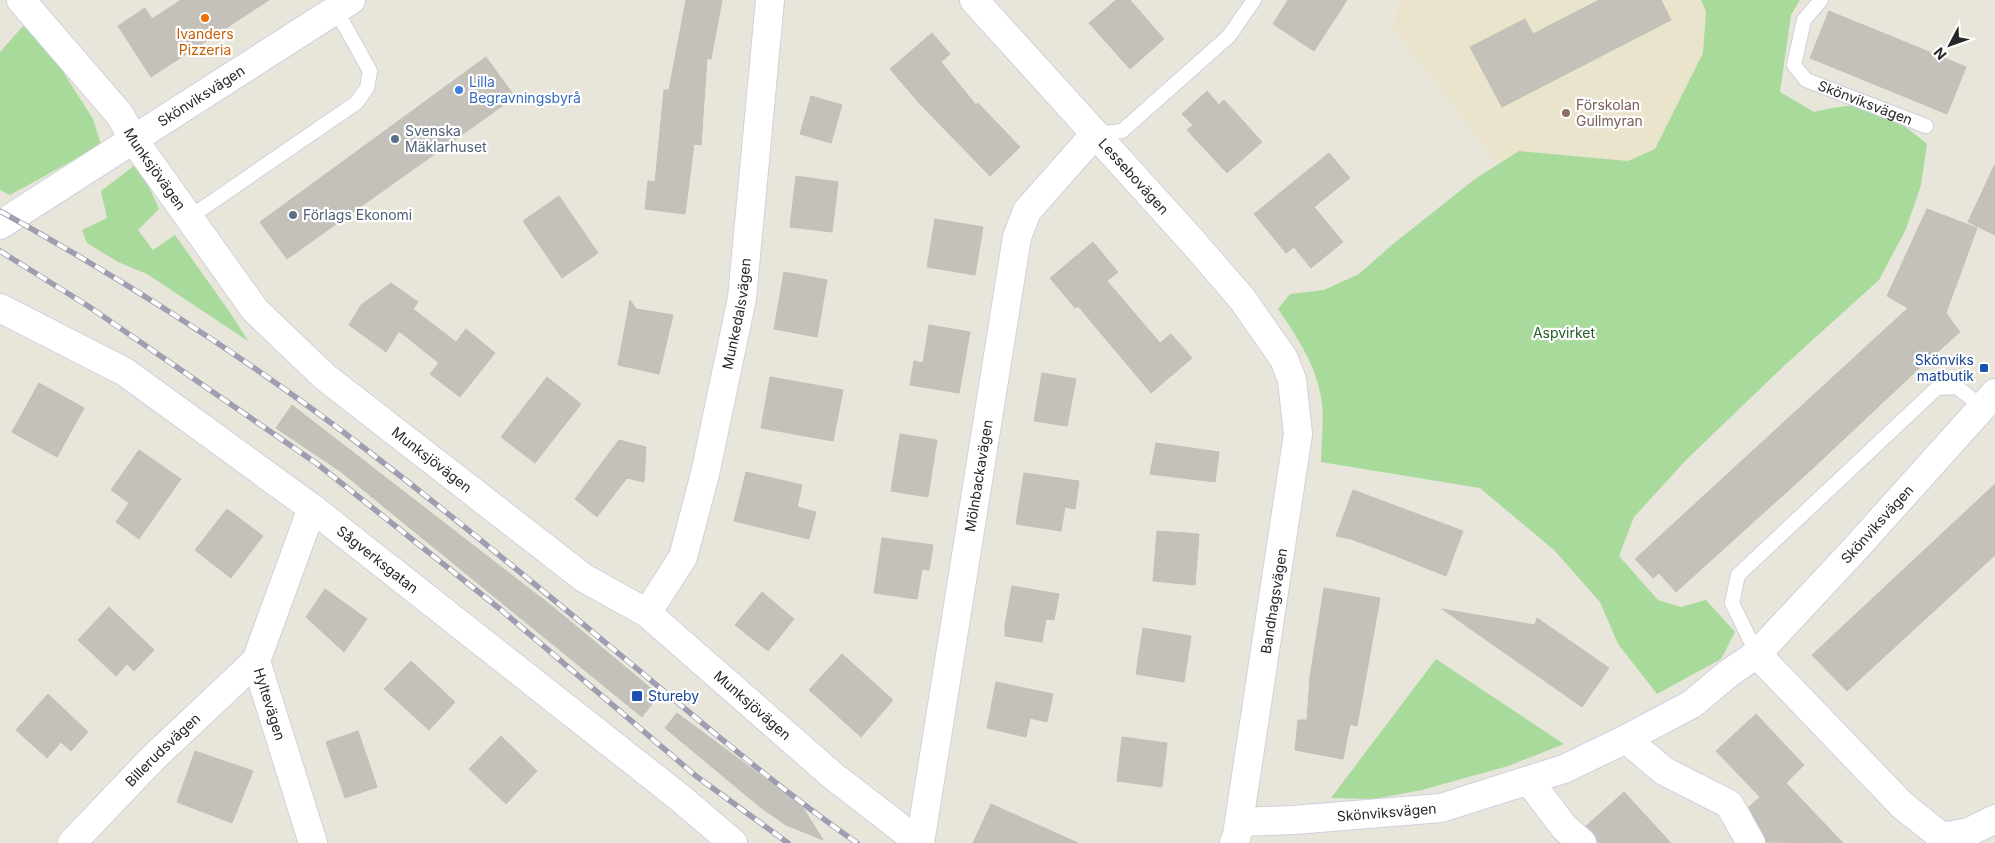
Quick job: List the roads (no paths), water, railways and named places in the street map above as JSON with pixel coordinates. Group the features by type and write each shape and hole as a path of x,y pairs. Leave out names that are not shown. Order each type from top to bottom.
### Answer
{"street":[{"name":"Munksjövägen","path":"21,0 120,115 133,139 255,310 325,377 584,578 647,613 832,775 920,843"},
{"name":"Munkedalsvägen","path":"647,613 683,557 705,474 742,298 770,0"},
{"name":"Lessebovägen","path":"974,0 1193,242 1243,300 1284,359"},
{"name":"Skönviksvägen","path":"0,225 343,5"},
{"name":"Mölnbackavägen","path":"920,843 1017,237 1027,211 1095,134"},
{"name":"Sågverksgatan","path":"0,308 125,372 312,508 679,797 729,842"},
{"name":"Bandhagsvägen","path":"1237,832 1298,434 1292,380 1284,359"},
{"name":"Skönviksvägen","path":"1237,832 1294,820 1441,808 1564,769 1692,704 1729,673 1757,654 1855,549 1989,400"},
{"name":"Hyltevägen","path":"312,508 256,660 313,843"},
{"path":"1757,654 1902,805 1942,837 1963,837 1995,819"},
{"name":"Billerudsvägen","path":"72,843 152,759 256,660"},
{"path":"1626,739 1664,771 1729,804 1751,843"},
{"path":"1529,781 1564,827 1582,843"}],"lane":[{"path":"1095,134 1122,130 1229,36 1254,0"},
{"name":"Skönviksvägen","path":"1820,0 1804,20 1794,65 1806,80 1926,126"},
{"path":"190,217 356,103 367,88 370,71 343,5"},
{"path":"1757,654 1732,604 1738,575 1937,388 1957,388 1989,400"}],"railway":[{"path":"0,211 48,238 190,325 328,420 476,536 750,762 857,843"},
{"path":"0,251 88,306 316,463 500,609 696,776 788,843"}],"place":[{"name":"Ivanders Pizzeria","path":"205,18"},
{"name":"Lilla Begravningsbyrå","path":"459,90"},
{"name":"Förskolan Gullmyran","path":"1566,113"},
{"name":"Svenska Mäklarhuset","path":"395,139"},
{"name":"Förlags Ekonomi","path":"293,215"},
{"name":"Skönviks matbutik","path":"1984,368"},
{"name":"Stureby","path":"637,696"}],"park label":[{"name":"Aspvirket","path":"1564,333"}]}
